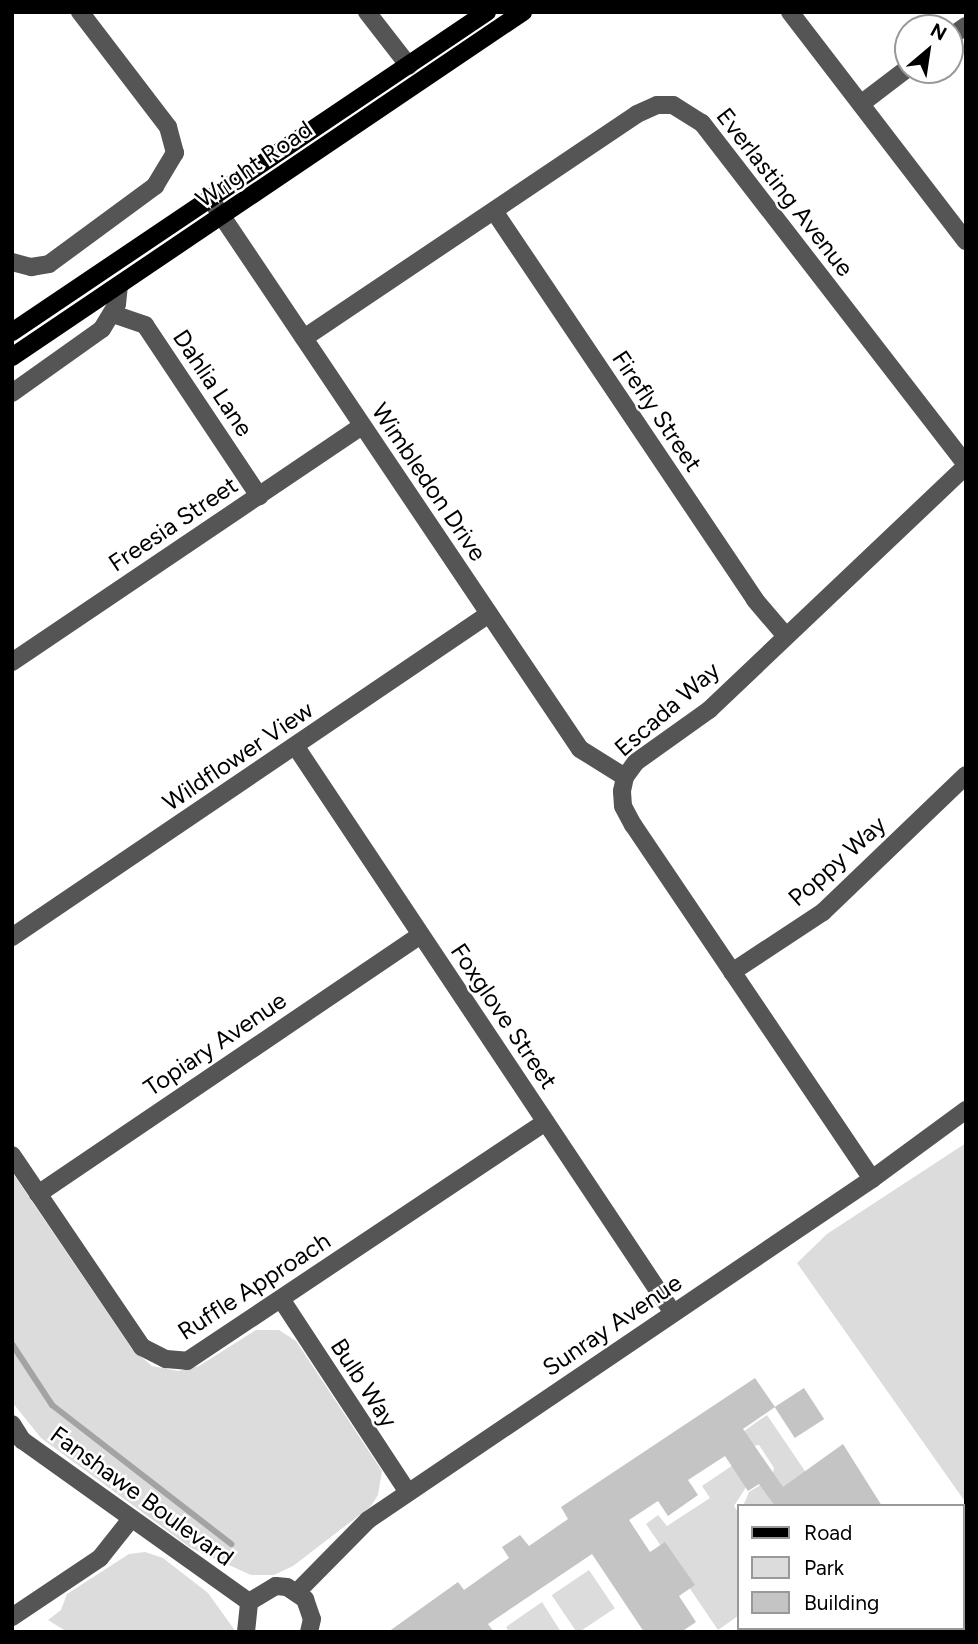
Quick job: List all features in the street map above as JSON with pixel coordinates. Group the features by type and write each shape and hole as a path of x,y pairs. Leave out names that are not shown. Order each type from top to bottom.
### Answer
{"main road":[{"name":"Wright Road","path":"12,331 487,12"},
{"name":"Wright Road","path":"12,357 523,12"}],"street":[{"path":"12,262 31,267 49,264 155,186 175,153 168,127 79,12"},
{"path":"367,12 409,66"},
{"path":"790,12 966,241"},
{"path":"862,103 894,79"},
{"name":"Everlasting Avenue","path":"304,338 650,107 665,104 688,112 966,466"},
{"name":"Wimbledon Drive","path":"209,197 580,749 625,776"},
{"name":"Firefly Street","path":"494,211 755,600 784,634"},
{"path":"12,393 86,343 113,314 119,286"},
{"name":"Dahlia Lane","path":"113,314 145,325 259,496"},
{"name":"Freesia Street","path":"12,663 362,426"},
{"name":"Escada Way","path":"872,1179 626,815 621,799 625,776 636,762 709,710 784,634 966,466"},
{"name":"Wildflower View","path":"12,937 296,747 488,614"},
{"name":"Foxglove Street","path":"296,747 673,1312"},
{"name":"Poppy Way","path":"732,972 823,912 966,775"},
{"name":"Topiary Avenue","path":"38,1194 420,935"},
{"name":"Sunray Avenue","path":"297,1592 350,1535 408,1492 872,1179 966,1110"},
{"name":"Ruffle Approach","path":"12,1155 142,1347 160,1357 192,1359 545,1122"},
{"name":"Bulb Way","path":"281,1299 408,1492"},
{"name":"Fanshawe Boulevard","path":"12,1424 22,1440 249,1602"},
{"path":"12,1616 100,1558 131,1519"},
{"path":"246,1632 249,1602 276,1586 297,1592 310,1609 309,1632"}],"green space":[{"path":"966,1143 966,1503 797,1263 827,1234"},
{"path":"12,1172 132,1349 152,1366 178,1371 199,1366 256,1330 279,1330 296,1341 382,1471 378,1495 370,1507 293,1566 274,1575 251,1575 191,1548 41,1438 12,1402"},
{"path":"767,1415 827,1504 744,1504 749,1492 772,1478 774,1468 759,1445 714,1452"},
{"path":"733,1465 748,1484 734,1506 736,1617 718,1630 646,1524 658,1515 667,1526 710,1498 702,1486"},
{"path":"145,1552 163,1558 208,1593 236,1632 67,1632 48,1620 61,1610 67,1594 129,1554"},
{"path":"589,1570 615,1608 577,1632 552,1595"},
{"path":"542,1602 561,1632 509,1632 506,1627"}],"building":[{"path":"755,1378 775,1407 743,1429 783,1487 843,1444 881,1504 774,1504 759,1484 748,1491 725,1456 688,1480 698,1495 668,1516 658,1501 629,1520 650,1552 665,1542 695,1585 679,1596 696,1622 681,1632 644,1632 592,1554 488,1624 494,1632 388,1632 458,1582 464,1590 509,1558 502,1547 520,1535 529,1546 568,1519 561,1507"},
{"path":"804,1388 824,1419 795,1438 775,1407"}],"waterway":[{"path":"12,1344 52,1405 231,1544"}]}
